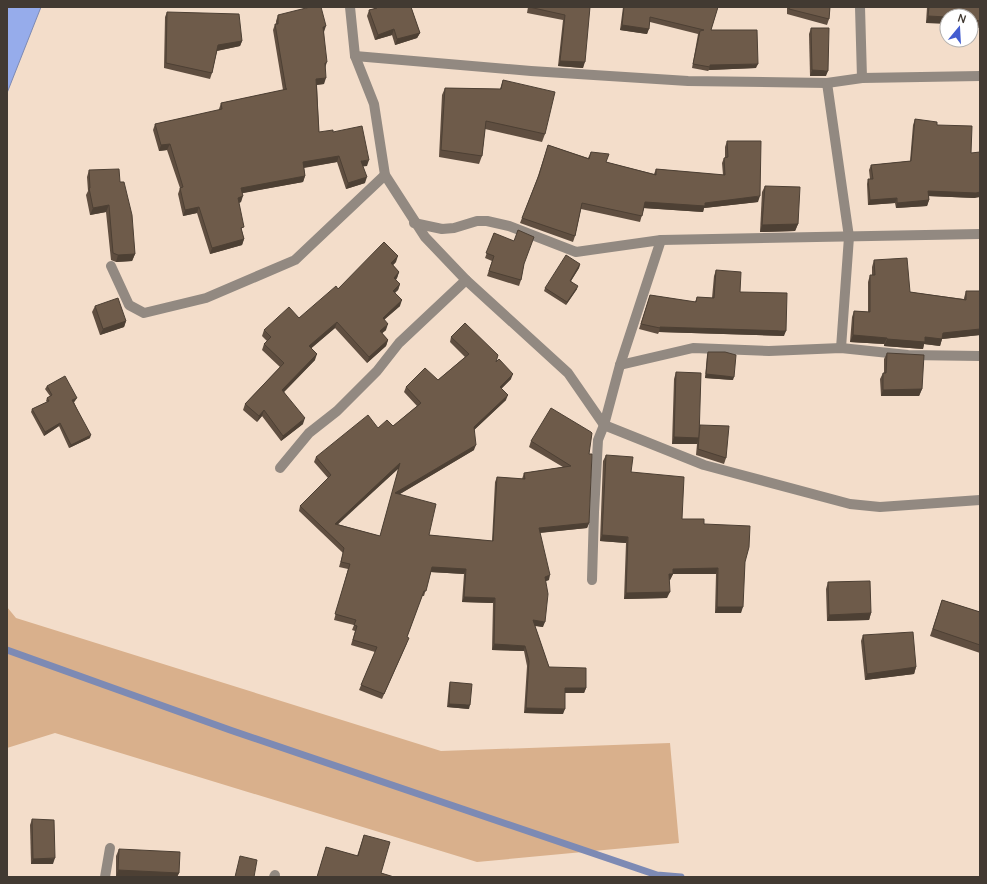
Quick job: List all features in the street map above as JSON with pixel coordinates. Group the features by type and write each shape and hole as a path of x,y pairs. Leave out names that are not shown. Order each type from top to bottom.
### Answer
{"street":[{"path":"350,7 355,56 374,104 385,175 414,223 425,237 466,280 568,373 604,425 704,465 850,504 880,507 980,500"},
{"path":"860,7 862,78"},
{"path":"355,56 531,71 688,81 827,83 862,78 980,76"},
{"path":"827,83 849,237 841,348"},
{"path":"111,266 129,305 144,313 206,298 295,260 385,175"},
{"path":"414,223 442,229 454,228 477,220 487,221 509,226 576,252 661,240 980,234"},
{"path":"592,580 598,440 604,425 620,365 661,240"},
{"path":"280,468 309,433 337,411 376,371 399,343 466,280"},
{"path":"620,365 692,348 769,351 841,348 908,355 980,356"},
{"path":"105,877 110,848"}],"shaded area":[{"path":"7,607 16,618 441,751 670,743 679,843 477,862 55,733 7,748"}],"water":[{"path":"7,7 41,7 7,93"}],"building":[{"path":"310,7 321,7 326,26 323,27 327,62 325,63 326,78 316,79 319,132 333,130 333,132 362,126 369,160 361,161 367,177 348,183 339,156 303,162 305,176 241,188 243,196 238,198 244,227 241,228 244,239 212,248 199,207 185,210 180,188 183,187 170,144 161,145 155,124 222,109 221,103 287,89 275,24 278,24 278,15"},
{"path":"377,7 411,7 420,33 397,39 394,29 378,35 369,10"},
{"path":"529,7 590,7 585,62 560,61 565,15"},
{"path":"624,7 718,7 711,30 757,30 758,64 710,65 710,67 693,64 700,31 704,30 650,17 649,29 622,25"},
{"path":"789,7 830,7 829,19 789,9"},
{"path":"929,7 980,7 980,21 979,8 939,8 939,17 928,16"},
{"path":"167,12 239,14 242,41 218,45 212,73 166,63"},
{"path":"811,28 829,28 828,71 812,70"},
{"path":"503,80 555,92 545,134 486,121 482,156 441,150 445,88 501,89"},
{"path":"915,119 937,122 937,125 972,126 971,153 980,152 980,192 928,191 929,200 897,203 897,198 870,200 868,179 873,179 871,165 911,161"},
{"path":"727,141 761,141 760,196 705,203 705,206 645,202 642,216 582,203 575,236 522,218 539,175 548,145 589,159 591,152 609,154 606,162 656,175 656,169 725,175 724,158 728,157"},
{"path":"119,169 120,182 124,182 132,215 135,254 118,255 113,253 109,205 93,208 89,188 89,170"},
{"path":"765,186 800,187 798,224 762,225"},
{"path":"518,230 534,237 524,264 521,280 489,271 494,256 486,253 494,233 514,241"},
{"path":"384,242 398,256 391,263 399,272 394,278 400,284 393,291 402,300 383,318 388,324 380,331 388,340 369,357 337,322 309,346 317,354 282,390 305,418 283,436 264,410 259,416 245,404 284,363 264,344 271,337 264,330 289,307 299,318 336,286 338,289"},
{"path":"566,255 580,264 570,281 578,286 567,302 545,288"},
{"path":"907,258 910,292 966,300 966,291 980,291 980,329 943,333 942,339 925,337 925,342 853,335 854,311 870,312 870,275 875,275 874,260"},
{"path":"716,270 741,272 740,292 787,293 786,331 660,328 641,324 650,295 696,302 697,297 714,298"},
{"path":"118,298 126,321 103,329 95,306"},
{"path":"465,323 498,355 496,362 499,359 513,374 500,387 508,395 474,427 476,445 395,493 436,504 429,535 493,541 497,477 525,479 524,473 571,466 531,441 551,408 592,433 589,454 592,454 589,523 539,528 550,575 545,577 548,594 545,622 533,620 549,667 586,668 586,688 565,688 565,709 526,708 529,661 525,646 494,644 495,598 464,597 466,569 432,567 426,591 424,591 407,637 409,638 384,694 361,685 377,647 353,640 357,626 354,625 356,620 335,614 350,564 341,562 344,548 300,506 331,475 316,457 368,415 378,428 387,420 393,426 421,403 406,387 425,368 438,380 469,354 451,337","holes":["400,463 380,536 335,524"]},
{"path":"708,352 725,352 736,355 734,377 706,374"},
{"path":"887,353 924,355 922,389 883,390 883,373 886,373"},
{"path":"676,372 701,373 699,438 674,437"},
{"path":"65,376 77,398 72,400 91,435 71,445 60,423 45,432 32,409 49,401 47,398 52,395 47,386"},
{"path":"700,425 729,426 726,458 698,449"},
{"path":"606,455 633,457 631,472 684,477 682,519 704,519 704,524 750,526 749,547 745,562 743,607 717,607 718,568 673,569 673,574 669,574 670,592 626,593 628,537 602,535"},
{"path":"870,581 871,613 829,615 828,582"},
{"path":"942,600 980,612 980,645 933,629"},
{"path":"913,632 916,667 867,674 863,635"},
{"path":"450,682 472,684 470,705 449,704"},
{"path":"32,819 54,820 55,858 33,859"},
{"path":"364,835 390,842 381,873 394,877 317,877 326,847 358,856"},
{"path":"119,849 180,852 179,873 118,870"},
{"path":"240,856 257,860 254,877 235,877"}],"waterway":[{"path":"7,650 230,730 657,875 681,877"}]}
